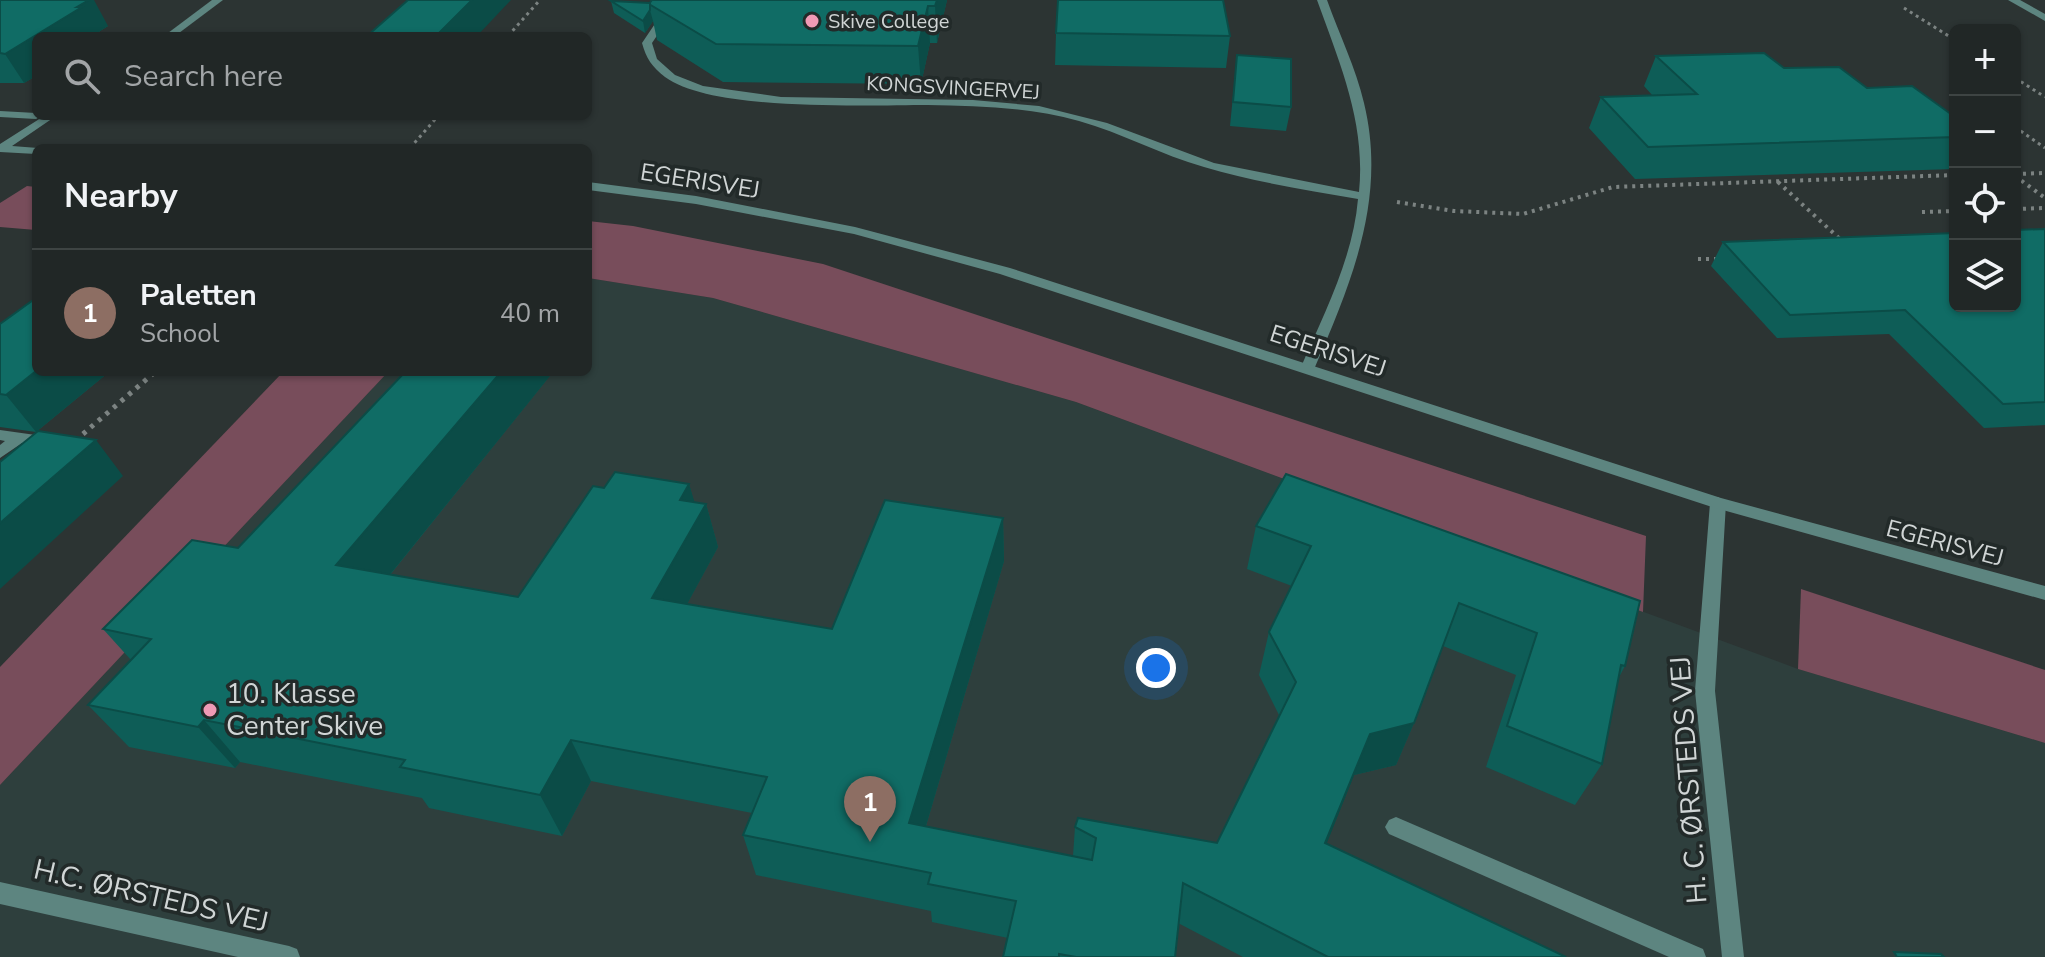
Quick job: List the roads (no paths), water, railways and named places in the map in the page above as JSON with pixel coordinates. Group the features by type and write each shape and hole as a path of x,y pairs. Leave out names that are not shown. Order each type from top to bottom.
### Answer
{"street":[{"path":"174,32 218,0"},
{"name":"KONGSVINGERVEJ","path":"676,0 647,43 653,62 674,78 708,91 762,99 995,103 1042,109 1102,124 1188,159 1255,177 1366,197"},
{"path":"1308,367 1351,267 1366,197 1366,148 1359,102 1322,0"},
{"path":"2013,0 2045,18"},
{"path":"0,114 32,116"},
{"path":"0,149 44,120"},
{"path":"0,149 32,151"},
{"name":"EGERISVEJ","path":"592,187 696,200 855,231 1005,271 1308,367 1718,503 2045,593"},
{"path":"0,435 69,445"},
{"path":"0,453 19,438"},
{"name":"H. C. ØRSTEDS VEJ","path":"1718,503 1705,691 1733,957"},
{"path":"1396,827 1695,957"},
{"name":"H.C. ØRSTEDS VEJ","path":"0,893 276,956"}],"place":[{"name":"Skive College","path":"812,21"},
{"name":"10. Klasse Center Skive","path":"210,710"},
{"name":"Paletten","path":"870,842"}]}
